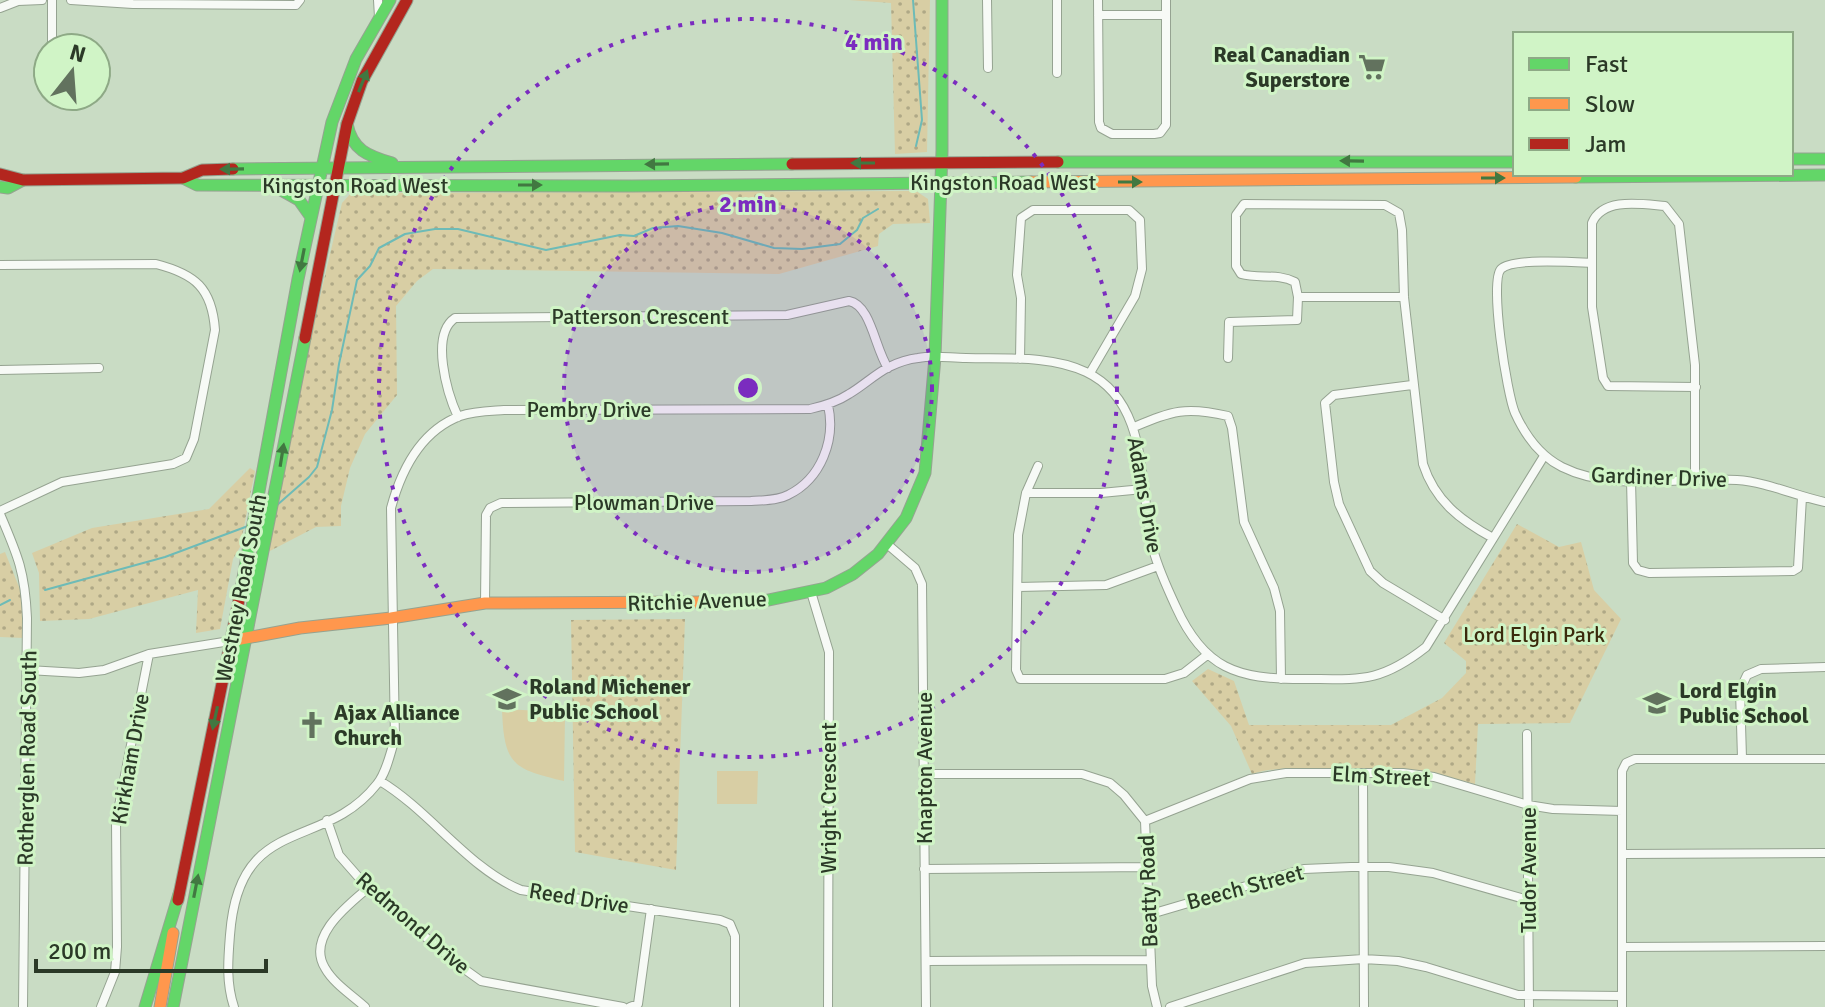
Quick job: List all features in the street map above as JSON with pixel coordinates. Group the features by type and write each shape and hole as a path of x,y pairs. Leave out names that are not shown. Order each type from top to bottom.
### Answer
{"main road":[{"name":"Westney Road South","path":"160,1007 179,894 253,534 321,168 347,77 390,0"},
{"name":"Ritchie Avenue","path":"230,641 485,603 759,602 826,588 853,574 887,544 906,518 925,473 935,357 942,0"},
{"name":"Westney Road South","path":"173,1007 347,124 362,81 402,2"},
{"path":"347,124 349,139 356,149 403,167"},
{"path":"1793,159 1825,159"},
{"name":"Kingston Road West","path":"0,174 23,180 183,178 202,170 403,167 1282,160 1513,162"},
{"name":"Kingston Road West","path":"183,178 197,185 335,185 1825,175"},
{"path":"1803,176 1825,184"},
{"name":"Kingston Road West","path":"0,187 8,188 23,180"},
{"path":"271,184 299,200 311,217"},
{"path":"145,1007 179,894"}],"street":[{"path":"0,8 18,1 42,0"},
{"path":"52,0 52,32"},
{"path":"71,0 296,5 300,0"},
{"path":"378,0 379,17"},
{"path":"987,0 988,68"},
{"path":"1057,0 1057,73"},
{"path":"1098,0 1099,122 1101,128 1112,134 1154,134 1160,133 1166,125 1166,0"},
{"path":"1098,15 1166,15"},
{"path":"1228,358 1229,322 1297,320 1295,282 1284,276 1252,277 1241,274 1236,266 1236,215 1244,204 1385,205 1399,213 1412,385 1423,464 1440,501 1455,515 1493,538"},
{"path":"1695,479 1696,387 1679,224 1665,206 1629,204 1603,208 1592,223 1591,263 1592,307 1603,378 1608,386 1696,387"},
{"path":"935,357 1020,359 1069,365 1090,373 1135,296 1142,269 1140,220 1129,210 1033,210 1021,218 1017,275 1021,298 1020,359"},
{"name":"Gardiner Drive","path":"1591,263 1516,263 1502,267 1498,273 1497,299 1510,399 1516,416 1544,456 1566,469 1592,478 1740,480 1825,502"},
{"path":"0,265 156,264 174,268 191,275 202,289 213,311 215,330 194,439 186,458 173,464 62,482 0,513"},
{"path":"1298,297 1404,297"},
{"name":"Patterson Crescent","path":"458,417 444,375 444,334 447,323 455,318 787,315 849,301 857,302 865,313 881,358 888,368"},
{"name":"Pembry Drive","path":"391,618 391,508 398,480 419,447 458,417 504,410 810,409 828,405 848,395 888,368 916,358 935,357"},
{"path":"0,370 99,368"},
{"name":"Adams Drive","path":"1090,373 1114,395 1134,427 1140,447 1143,489 1158,566 1187,631 1207,655 1233,671 1260,677 1367,679 1401,667 1426,647 1445,620 1544,456"},
{"path":"1412,385 1334,395 1325,403 1334,482 1339,504 1370,571 1383,583 1445,620"},
{"name":"Plowman Drive","path":"485,603 486,515 490,508 501,503 751,501 788,496 814,477 827,449 830,431 828,405"},
{"path":"1134,427 1179,410 1203,410 1228,416 1244,522 1274,588 1280,611 1281,679"},
{"path":"1038,466 1026,493 1018,535 1016,670 1020,679 1165,679 1184,673 1207,655"},
{"path":"1631,480 1633,563 1638,570 1649,573 1793,571 1798,568 1800,555 1802,497"},
{"path":"1026,493 1101,493 1143,489"},
{"name":"Rotherglen Road South","path":"0,513 21,562 25,582 28,670 23,1007"},
{"name":"Knapton Avenue","path":"887,544 915,568 922,584 926,1007"},
{"path":"1018,587 1106,585 1158,566"},
{"name":"Wright Crescent","path":"811,592 829,652 828,1007"},
{"path":"234,1007 227,972 231,914 237,889 249,869 275,843 353,807 380,781 395,739 391,618"},
{"path":"28,670 79,673 104,670 149,654 230,641"},
{"name":"Kirkham Drive","path":"101,1007 115,972 116,821 149,654"},
{"path":"1742,758 1740,690 1747,675 1761,669 1825,667"},
{"name":"Tudor Avenue","path":"1527,734 1529,1007"},
{"path":"1622,1007 1622,771 1626,763 1635,759 1825,759"},
{"name":"Elm Street","path":"1145,821 1263,775 1403,773 1434,777 1528,805 1622,811"},
{"name":"Beatty Road","path":"925,774 1082,774 1110,783 1145,821 1152,986 1157,1007"},
{"path":"1363,774 1364,1007"},
{"name":"Reed Drive","path":"380,781 402,794 500,882 521,890 730,924 735,936 735,1007"},
{"name":"Redmond Drive","path":"327,820 339,855 368,888 481,981 623,1007"},
{"path":"1623,854 1825,853"},
{"path":"924,869 1146,867"},
{"name":"Beech Street","path":"1151,914 1304,869 1365,867 1433,873 1528,900"},
{"path":"365,1007 322,966 322,938 330,924 368,888"},
{"path":"630,1007 638,1004 651,909"},
{"path":"1622,947 1825,946"},
{"path":"1170,1007 1305,963 1363,959 1398,961 1529,996 1622,996"},
{"path":"926,961 1151,960"}],"green space":[{"path":"849,0 930,0 927,152 895,154 891,3"},
{"path":"916,191 928,199 930,223 893,224 879,234 878,246 779,274 433,269 417,281 396,306 397,395 365,434 350,468 341,506 341,526 316,527 266,553 292,417 342,203 351,193"},
{"path":"250,468 255,471 240,547 233,559 220,629 196,633 198,590 89,619 40,621 39,573 32,553 92,528 209,509"},
{"name":"Lord Elgin Park","path":"1517,524 1559,547 1581,542 1594,590 1621,619 1570,723 1478,724 1475,784 1416,772 1380,769 1286,768 1252,774 1231,726 1192,681 1208,669 1234,681 1249,725 1391,725 1442,698 1466,673 1466,661 1444,643"},
{"path":"5,552 21,592 24,638 0,637 0,554"},
{"path":"685,619 676,870 575,852 571,620"},
{"path":"502,709 561,712 565,716 564,781 533,772 514,761 505,742"},
{"path":"717,771 758,771 757,804 717,804"}],"waterway":[{"path":"913,0 922,120 916,146"},
{"path":"276,506 317,467 332,410 357,280 370,266 379,248 405,234 458,229 546,250 620,235 634,236 653,228 678,226 722,233 774,248 802,249 840,244 857,230 863,218 878,209"},
{"path":"45,590 165,557 248,526"},
{"path":"0,605 10,600"}],"traffic: fast":[{"path":"239,600 298,279 332,122 356,59 390,0"},
{"path":"700,602 759,602 826,588 853,574 878,554 906,518 925,473 935,357 942,151 942,0"},
{"path":"347,124 349,133 362,151 392,163"},
{"path":"1793,159 1825,159"},
{"path":"1058,162 1513,162"},
{"path":"233,169 792,164"},
{"path":"1793,175 1825,175"},
{"path":"1576,177 1700,176"},
{"path":"183,178 197,185 632,186 1031,182"},
{"path":"0,187 8,188 23,180"},
{"path":"274,186 299,200 311,217"},
{"path":"173,1007 305,338"},
{"path":"145,1007 179,894"}],"traffic: slow":[{"path":"1031,182 1576,177"},
{"path":"230,641 300,628 485,603 700,602"},
{"path":"160,1007 173,933"}],"traffic: jam":[{"path":"305,338 347,124 362,81 407,0"},
{"path":"792,164 1058,162"},
{"path":"0,174 23,180 183,178 202,170 233,169"},
{"path":"178,900 239,600"}],"place":[{"name":"Real Canadian Superstore","path":"1372,67"},
{"name":"Roland Michener Public School","path":"507,699"},
{"name":"Lord Elgin Public School","path":"1657,703"},
{"name":"Ajax Alliance Church","path":"312,725"}]}
